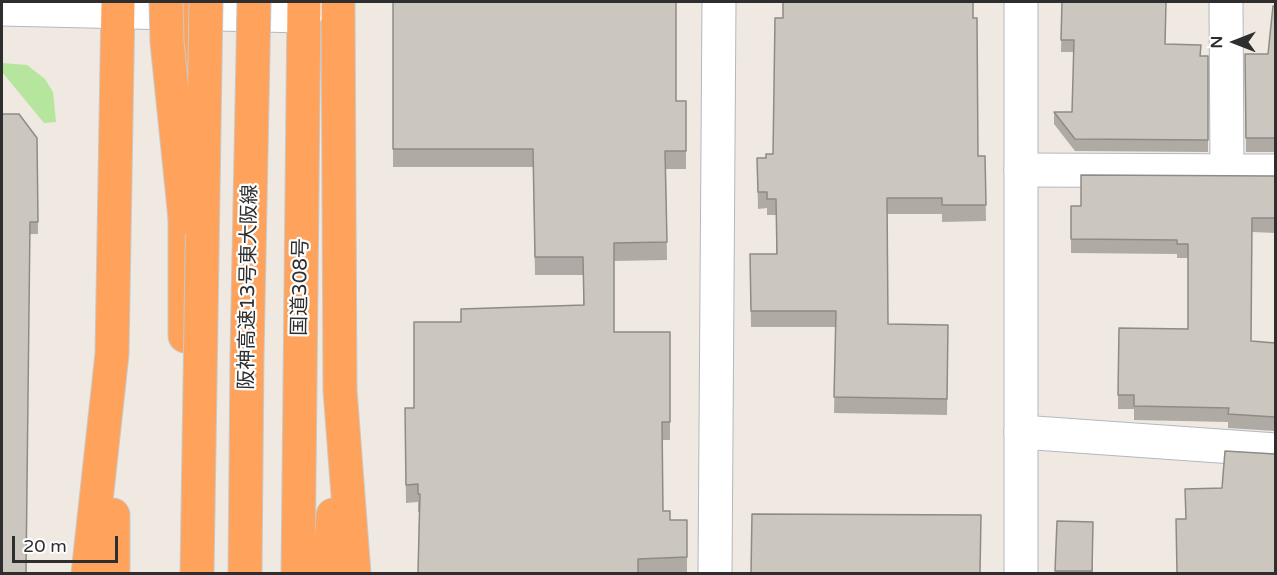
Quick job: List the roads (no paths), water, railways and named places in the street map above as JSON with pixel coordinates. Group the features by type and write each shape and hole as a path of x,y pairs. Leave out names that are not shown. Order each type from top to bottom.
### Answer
{"highway":[{"name":"阪神高速13号東大阪線","path":"246,573 247,356 254,2"},
{"path":"247,356 262,205 271,2"},
{"path":"329,573 340,390 338,2"},
{"path":"186,5 167,42 200,351 197,573"},
{"path":"184,573 186,5"},
{"name":"国道308号","path":"298,573 308,6"},
{"path":"113,573 112,354 118,7"},
{"path":"88,573 112,354"},
{"path":"340,390 354,573"}],"street":[{"path":"715,573 719,2"},
{"path":"1021,573 1022,2"},
{"path":"1226,2 1227,170"},
{"path":"2,9 186,5 308,6"},
{"path":"1022,170 1275,171"},
{"path":"1021,432 1275,450"}]}
